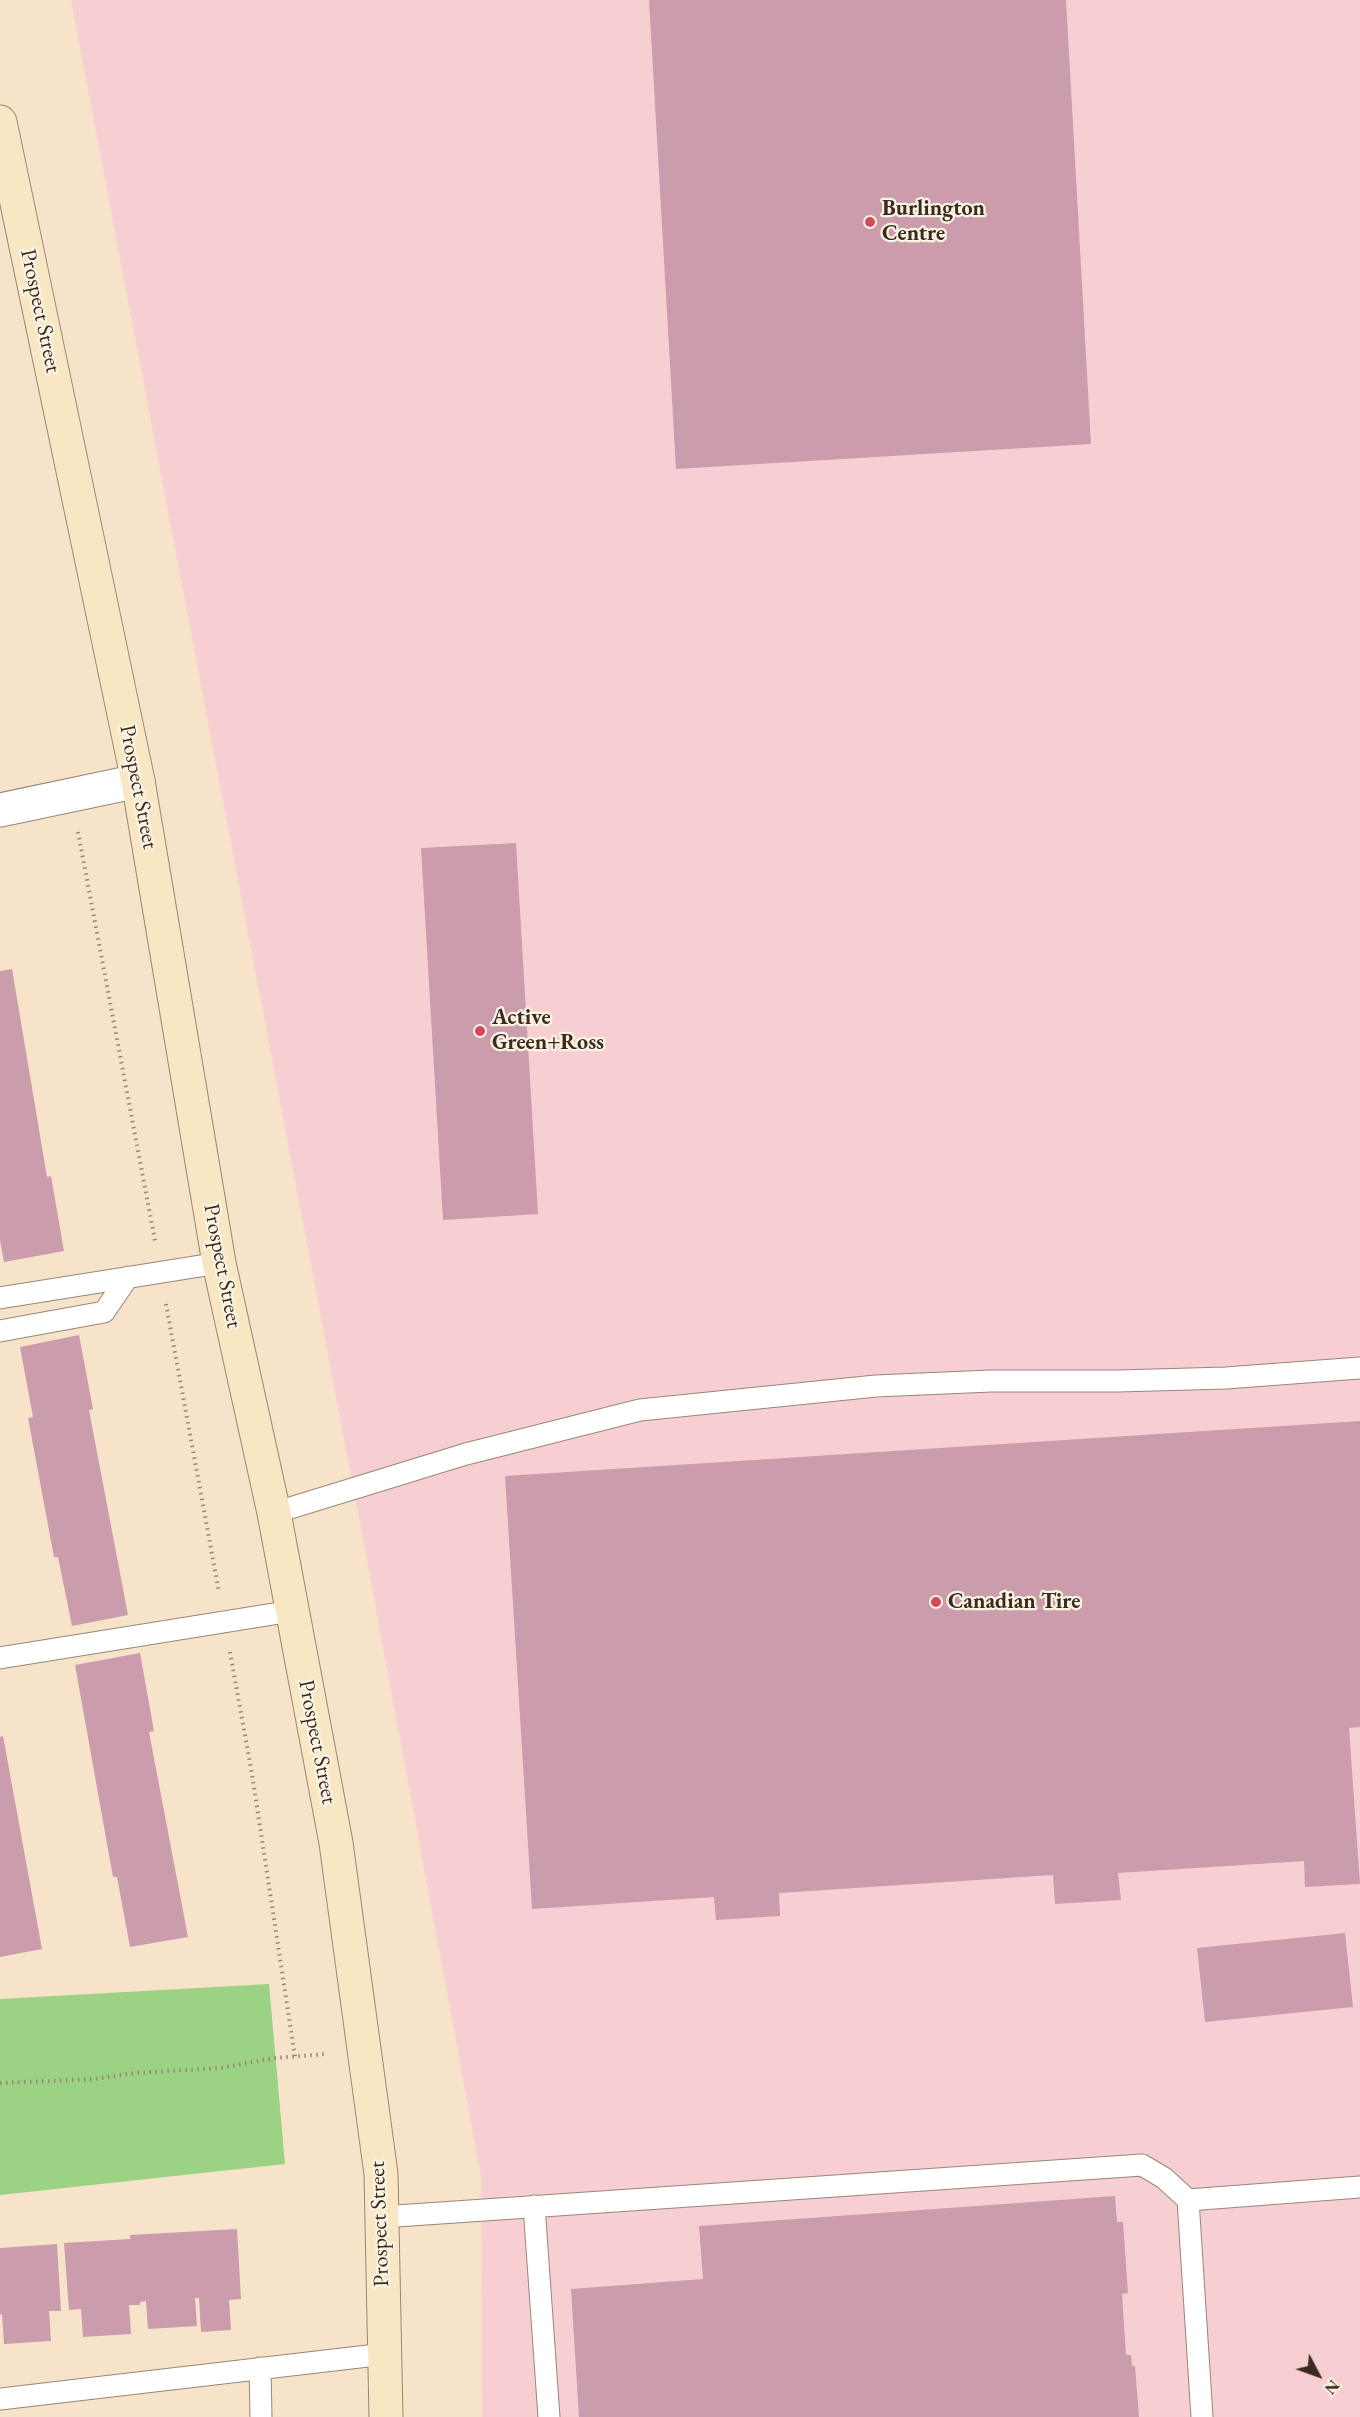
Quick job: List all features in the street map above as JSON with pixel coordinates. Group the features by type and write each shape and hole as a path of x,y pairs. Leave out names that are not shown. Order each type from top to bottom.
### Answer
{"street":[{"name":"Prospect Street","path":"0,122 138,781 219,1263 274,1513 336,1843 381,2174 386,2417"},
{"path":"0,810 138,781"}],"lane":[{"path":"0,1298 219,1263"},
{"path":"0,1331 104,1312 128,1277"},
{"path":"274,1513 466,1454 640,1410 876,1386 991,1381 1118,1382 1226,1378 1360,1368"},
{"path":"0,1658 292,1611"},
{"path":"382,2217 1142,2165 1164,2178 1188,2200 1202,2417"},
{"path":"1188,2200 1360,2187"},
{"path":"534,2206 549,2417"},
{"path":"0,2399 385,2354"},
{"path":"260,2368 261,2417"}],"path":[{"path":"0,2083 95,2079 134,2073 221,2068 275,2058 295,2057 252,1774 71,795"}],"shaded area":[{"path":"71,0 1360,0 1360,2417 482,2417 481,2176 360,1523"}],"green space":[{"path":"269,1984 285,2164 0,2195 0,1999"}],"building":[{"name":"Burlington Centre","path":"649,0 1066,0 1091,444 676,469"},
{"name":"Active Green+Ross","path":"516,843 538,1214 443,1220 421,848"},
{"path":"12,969 47,1177 51,1176 64,1251 4,1262 0,1240 0,971"},
{"path":"79,1335 93,1409 89,1410 128,1615 72,1626 58,1557 54,1557 28,1418 33,1417 20,1347"},
{"name":"Canadian Tire","path":"1360,1421 1360,1727 1349,1728 1360,1884 1305,1887 1304,1861 1118,1873 1121,1900 1055,1904 1053,1875 779,1893 780,1916 716,1920 714,1897 532,1909 505,1476"},
{"path":"140,1653 154,1731 149,1732 188,1937 130,1947 117,1877 113,1877 75,1665"},
{"path":"3,1736 42,1949 0,1957 0,1737"},
{"path":"1345,1933 1353,2007 1205,2022 1197,1948"},
{"path":"1115,2196 1117,2222 1123,2222 1128,2293 1122,2294 1126,2355 1131,2355 1132,2366 1135,2366 1139,2417 579,2417 571,2289 703,2279 699,2226"},
{"path":"237,2229 241,2299 229,2300 231,2330 201,2332 199,2298 195,2298 197,2326 148,2329 146,2301 140,2302 140,2305 129,2305 131,2334 83,2337 81,2309 69,2310 64,2243 130,2239 130,2235"},
{"path":"57,2244 61,2311 49,2311 51,2341 4,2344 2,2314 0,2315 0,2248"}],"place":[{"name":"Burlington Centre","path":"870,222"},
{"name":"Active Green+Ross","path":"480,1031"},
{"name":"Canadian Tire","path":"936,1602"}]}
